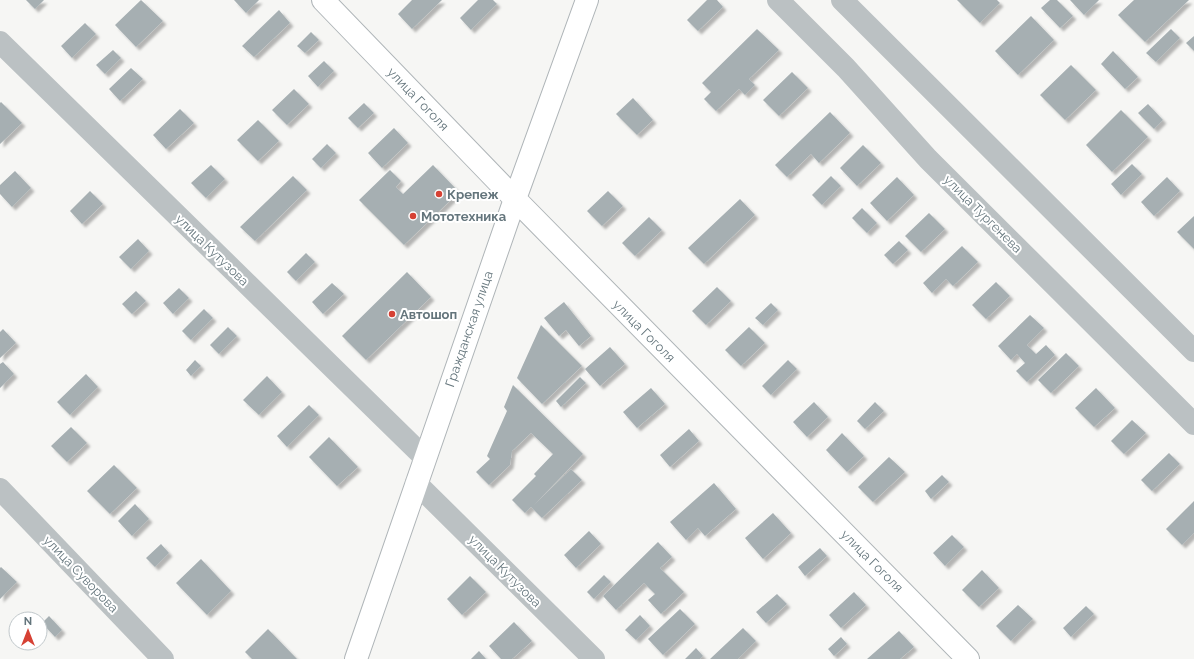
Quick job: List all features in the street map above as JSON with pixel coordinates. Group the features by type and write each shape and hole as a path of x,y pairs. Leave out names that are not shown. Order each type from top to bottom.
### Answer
{"main road":[{"name":"улица Гоголя","path":"322,0 515,199 968,659"},
{"name":"Гражданская улица","path":"356,659 424,457 587,0"}],"street":[{"name":"улица Тургенева","path":"778,0 846,68 928,159 1194,424"},
{"path":"842,0 1194,351"},
{"name":"улица Кутузова","path":"0,42 424,457"},
{"name":"улица Кутузова","path":"416,483 594,659"},
{"name":"улица Суворова","path":"0,489 163,659"}],"building":[{"path":"26,0 44,0 35,9"},
{"path":"141,0 163,21 136,47 115,25"},
{"path":"234,0 259,0 246,13"},
{"path":"412,0 442,0 412,29 398,14"},
{"path":"478,0 493,0 497,4 471,30 460,18"},
{"path":"707,0 717,0 723,7 698,31 687,20"},
{"path":"957,0 997,0 1000,3 980,23"},
{"path":"1050,0 1057,0 1073,16 1060,28 1041,8"},
{"path":"1070,0 1099,0 1084,15"},
{"path":"1134,0 1189,0 1145,42 1118,15"},
{"path":"279,10 290,23 254,57 242,46"},
{"path":"1031,16 1054,40 1018,75 995,51"},
{"path":"85,23 96,34 72,58 61,46"},
{"path":"757,29 779,50 749,79 755,85 745,95 739,89 716,111 704,99 711,92 702,83"},
{"path":"1171,29 1180,38 1156,62 1146,53"},
{"path":"311,32 319,40 305,53 297,46"},
{"path":"1194,36 1194,51 1186,43"},
{"path":"113,50 121,58 105,74 96,65"},
{"path":"1113,51 1138,77 1125,89 1101,64"},
{"path":"324,61 334,71 318,87 308,76"},
{"path":"1071,65 1096,90 1065,120 1040,95"},
{"path":"131,68 143,79 120,101 109,89"},
{"path":"792,72 808,88 779,116 763,100"},
{"path":"294,89 309,104 287,125 272,110"},
{"path":"633,98 653,120 637,135 616,114"},
{"path":"1,102 22,123 0,144 0,103"},
{"path":"364,103 374,113 358,128 348,118"},
{"path":"1148,104 1163,120 1154,129 1138,113"},
{"path":"180,109 194,123 166,149 153,135"},
{"path":"1121,110 1148,137 1112,172 1086,145"},
{"path":"830,112 850,133 819,163 811,154 787,177 775,165"},
{"path":"258,120 279,141 258,161 237,140"},
{"path":"394,128 408,143 382,168 368,153"},
{"path":"327,144 336,153 321,168 312,159"},
{"path":"863,145 881,163 857,186 840,168"},
{"path":"1132,164 1142,174 1121,195 1111,184"},
{"path":"211,165 225,179 206,198 191,183"},
{"path":"433,165 459,192 404,245 359,200 390,170 401,181 396,187 403,194"},
{"path":"15,171 31,188 12,207 0,194 0,185"},
{"path":"293,176 307,190 255,241 240,227"},
{"path":"831,176 841,186 822,205 812,195"},
{"path":"897,177 914,195 887,221 870,203"},
{"path":"1167,177 1180,191 1154,216 1141,202"},
{"path":"90,191 103,204 82,224 70,211"},
{"path":"608,191 623,206 602,226 587,211"},
{"path":"740,199 755,215 704,264 688,248"},
{"path":"862,208 877,223 867,233 852,218"},
{"path":"929,213 945,229 921,252 905,236"},
{"path":"1194,216 1194,249 1177,232"},
{"path":"649,217 662,230 635,256 622,243"},
{"path":"138,239 149,251 131,269 119,257"},
{"path":"899,241 908,250 893,264 884,255"},
{"path":"962,246 978,262 953,286 946,279 932,293 923,283"},
{"path":"306,253 315,262 296,281 287,272"},
{"path":"407,272 431,297 366,360 342,336"},
{"path":"996,282 1010,296 986,319 972,305"},
{"path":"332,283 344,294 323,314 312,302"},
{"path":"717,287 731,301 706,325 692,311"},
{"path":"179,288 189,298 173,314 163,303"},
{"path":"136,291 146,301 132,314 122,304"},
{"path":"564,302 591,336 579,346 566,330 559,336 544,318"},
{"path":"771,303 778,310 763,325 755,318"},
{"path":"204,309 213,318 191,340 182,331"},
{"path":"1030,315 1044,328 1027,345 1036,354 1046,345 1055,355 1027,382 1016,371 1025,363 1017,354 1011,360 998,346"},
{"path":"541,325 582,366 542,404 517,378"},
{"path":"228,327 237,336 219,354 210,345"},
{"path":"749,327 765,343 741,366 725,350"},
{"path":"3,329 16,343 0,358 0,332"},
{"path":"610,347 625,364 600,386 585,369"},
{"path":"1066,353 1079,366 1051,393 1038,380"},
{"path":"195,360 201,366 191,376 186,370"},
{"path":"788,360 797,369 771,395 762,386"},
{"path":"3,362 14,374 0,388 0,364"},
{"path":"86,374 98,387 70,415 57,402"},
{"path":"267,376 282,392 259,415 243,400"},
{"path":"580,377 586,383 561,407 556,401"},
{"path":"513,385 583,454 534,505 571,469 582,480 542,518 531,507 525,513 512,500 536,476 534,474 553,454 531,433 512,451 510,465 489,485 476,472 490,459 487,456 507,411 504,407"},
{"path":"651,388 665,404 637,428 623,412"},
{"path":"1096,388 1115,408 1094,427 1075,408"},
{"path":"814,402 828,417 807,437 793,422"},
{"path":"875,402 884,411 865,429 857,421"},
{"path":"309,405 319,415 287,447 277,436"},
{"path":"1132,420 1146,433 1124,454 1111,441"},
{"path":"71,427 87,443 67,462 51,446"},
{"path":"689,429 699,441 670,467 660,455"},
{"path":"842,433 864,456 847,472 826,450"},
{"path":"329,437 358,467 337,486 309,457"},
{"path":"1169,453 1180,464 1152,491 1141,480"},
{"path":"889,457 905,472 873,502 858,487"},
{"path":"114,465 137,488 110,514 87,491"},
{"path":"942,475 949,482 931,499 925,491"},
{"path":"714,483 736,509 705,536 698,528 686,540 670,522"},
{"path":"1194,501 1194,533 1182,545 1166,529"},
{"path":"135,504 149,519 132,536 118,521"},
{"path":"773,513 791,533 763,559 745,538"},
{"path":"589,531 601,544 576,568 564,555"},
{"path":"952,535 964,547 945,566 933,553"},
{"path":"658,542 672,557 660,568 684,592 661,614 648,600 655,594 644,583 616,610 603,596"},
{"path":"161,544 169,553 155,567 146,558"},
{"path":"820,548 827,556 805,576 798,567"},
{"path":"201,559 231,591 207,615 176,583"},
{"path":"1,567 17,582 0,599 0,568"},
{"path":"982,570 999,588 979,607 962,590"},
{"path":"604,575 611,582 594,599 587,592"},
{"path":"470,576 486,592 462,615 447,599"},
{"path":"854,592 866,605 841,628 829,615"},
{"path":"777,594 787,604 766,623 756,612"},
{"path":"1018,605 1033,619 1011,641 996,626"},
{"path":"1086,606 1094,614 1071,637 1063,628"},
{"path":"680,609 695,624 663,655 648,639"},
{"path":"640,615 650,626 636,640 625,630"},
{"path":"49,616 62,630 55,637 48,629"},
{"path":"514,622 532,641 512,659 501,659 489,646"},
{"path":"743,628 756,641 738,659 710,659"},
{"path":"268,629 297,659 252,659 245,652"},
{"path":"899,631 914,647 900,659 867,659"},
{"path":"841,637 847,644 834,656 828,649"},
{"path":"696,648 703,656 700,659 685,659"},
{"path":"479,651 486,659 471,659"}],"place":[{"name":"Крепеж","path":"439,194"},
{"name":"Мототехника","path":"413,216"},
{"name":"Автошоп","path":"392,314"}]}
